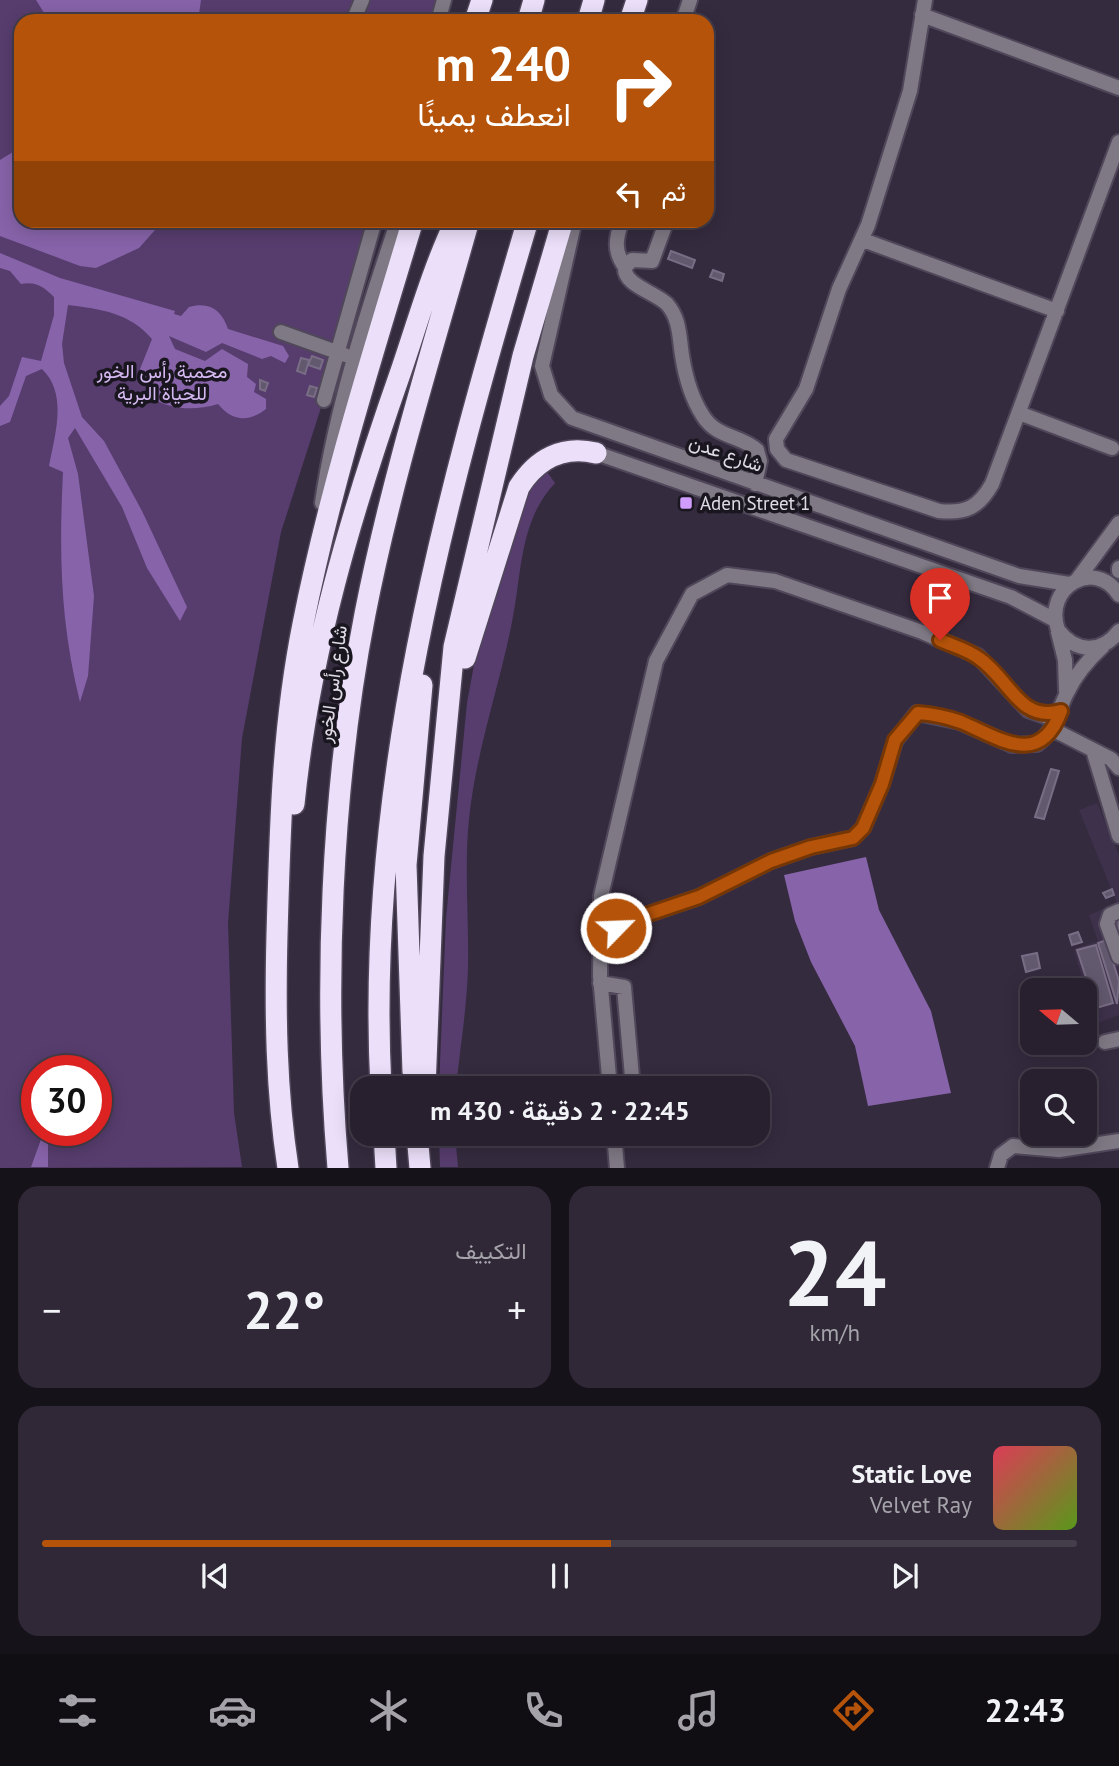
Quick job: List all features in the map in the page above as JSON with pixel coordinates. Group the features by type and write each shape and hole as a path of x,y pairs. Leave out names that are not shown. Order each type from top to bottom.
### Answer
{"highway":[{"path":"288,1167 277,1050 278,841 284,756 303,625 319,551 411,228"},
{"path":"277,931 302,739 333,581 367,469 453,228"},
{"name":"شارع رأس الخور","path":"338,1167 332,1081 333,919 355,667 401,460 467,228"},
{"path":"381,1076 383,920 391,807 422,622 470,417 526,228"},
{"path":"425,1076 434,856 454,647 523,356 561,228"},
{"path":"444,749 476,618 519,488 535,467 551,456 575,450 596,453"},
{"path":"414,1076 406,865 422,674 422,622"},
{"path":"385,1146 386,1167"},
{"path":"418,1146 421,1167"},
{"path":"421,1167 423,1146"}],"street":[{"path":"1119,88 924,7 904,114 863,240 839,289 806,389 776,439 779,454 791,462 939,511 957,513 971,509 983,500 1019,413 1119,142"},
{"path":"324,400 373,228"},
{"path":"319,551 322,506 331,449 355,359 396,228"},
{"name":"شارع عدن","path":"573,228 544,351 544,377 556,404 583,424 1019,576 1073,582 1098,579 1107,583 1119,595"},
{"path":"621,228 617,251 627,278 662,299 674,314 684,366 703,416 723,436 757,450 760,461 755,484"},
{"path":"625,267 634,260 652,261 664,228"},
{"path":"863,240 1057,311"},
{"path":"281,332 355,359"},
{"path":"1019,413 1112,448"},
{"name":"شارع عدن","path":"596,453 1011,597 1056,625 1077,646 1113,639"},
{"path":"616,928 628,921 699,897 771,861 811,847 853,838 863,828 882,784 895,740 918,713 960,722 1012,745 1037,744 1052,729 1066,692 1065,660 1054,607 1059,594 1073,582 1119,523"},
{"path":"609,1076 600,983 601,896 656,661 692,594 727,575 775,581 922,632 978,656 1028,709 1045,716 1061,711"},
{"path":"1066,692 1113,639"},
{"path":"1052,729 1093,750 1119,768"},
{"path":"1093,750 1119,836"},
{"path":"1119,911 1111,915 1107,924 1119,957"},
{"path":"600,983 624,987 633,1076"},
{"path":"997,1167 1001,1155 1013,1146 1059,1150 1119,1141"},
{"path":"615,1146 617,1167"}],"shaded area":[{"path":"36,0 201,0 199,14 45,14"},
{"path":"14,151 14,228 157,228 139,248 96,268 80,266 0,236 0,160"},
{"path":"0,253 60,278 175,311 174,314 181,316 189,307 209,306 218,312 228,329 283,346 289,356 285,363 271,356 262,359 222,343 206,352 169,336 175,349 205,361 222,349 248,364 247,377 256,384 254,392 266,399 266,409 247,418 235,417 218,404 201,408 176,407 151,398 140,369 152,339 143,330 114,314 68,305 62,344 64,363 82,417 104,441 142,511 187,607 180,621 147,568 122,507 75,428 68,438 78,474 94,596 88,676 80,702 68,644 62,587 63,472 49,466 56,428 57,402 50,379 42,369 26,376 10,422 0,426 0,406 9,396 22,357 41,361 54,315 54,297 39,286 21,284 10,271 0,268"},
{"path":"1097,803 1119,855 1119,1015 1097,1023 1097,978 1082,978 1074,949 1098,941 1089,915 1117,903 1079,810"},
{"path":"866,857 879,910 931,1011 951,1093 868,1106 855,1046 811,962 795,921 784,875"},
{"path":"39,1146 48,1146 48,1167 31,1167"}],"green space":[{"name":"محمية رأس الخور للحياة البرية","path":"0,0 449,0 444,14 14,14 14,228 379,228 281,532 242,738 228,923 234,1113 242,1167 0,1168"},
{"path":"547,472 555,483 534,514 528,531 512,622 472,794 467,874 468,967 463,1028 457,1076 439,1076 446,918 467,703 476,654 524,502 534,485"},
{"path":"439,1146 456,1146 458,1167 440,1167"}],"building":[{"path":"671,251 695,260 692,268 668,259"},
{"path":"713,270 724,274 722,281 710,277"},
{"path":"312,356 323,360 320,369 308,365"},
{"path":"301,358 309,360 305,374 297,371"},
{"path":"260,380 268,383 265,391 260,389"},
{"path":"310,386 317,388 314,397 307,395"},
{"path":"1051,769 1059,771 1044,819 1035,817"},
{"path":"1112,889 1114,895 1106,898 1103,893"},
{"path":"1119,918 1119,942 1111,921"},
{"path":"1078,932 1082,942 1072,945 1069,935"},
{"path":"1106,940 1119,981 1117,1004 1098,943"},
{"path":"1096,945 1113,1003 1097,1008 1097,978 1086,978 1077,950"},
{"path":"1037,953 1040,968 1026,972 1022,956"}],"place":[{"name":"Aden Street 1","path":"686,503"}],"route":[{"path":"616,928 628,921 699,897 771,861 811,847 853,838 863,828 882,784 895,740 918,713 960,722 1012,745 1037,744 1048,735 1061,711 1045,716 1028,709 978,656 940,640"}]}
